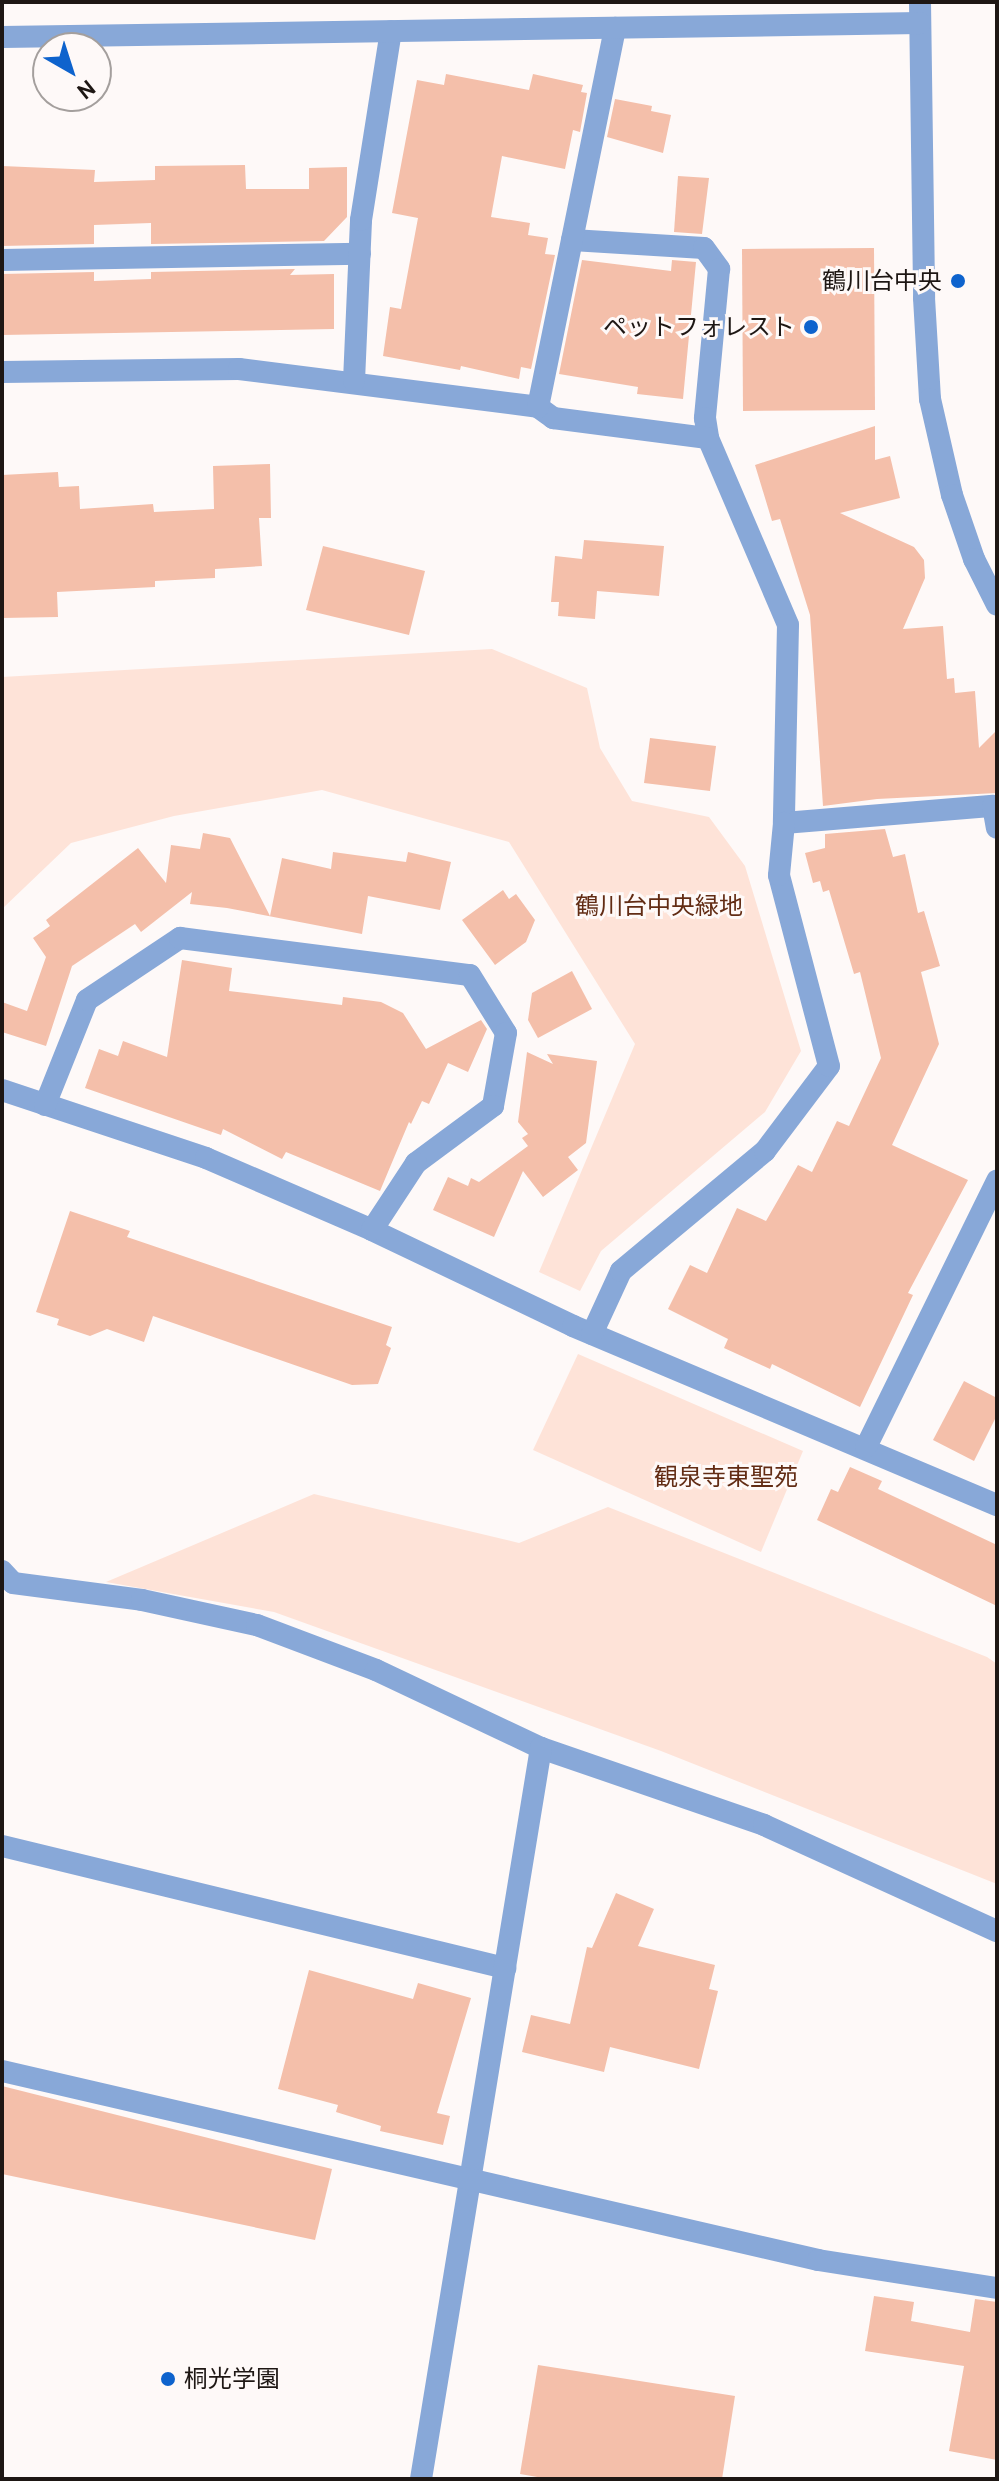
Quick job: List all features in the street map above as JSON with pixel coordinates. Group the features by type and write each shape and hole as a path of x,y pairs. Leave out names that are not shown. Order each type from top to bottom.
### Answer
{"street":[{"path":"2,37 615,28 920,12 924,298 930,399 952,495 974,559 997,605"},
{"path":"538,407 615,28"},
{"path":"354,381 361,220 391,31"},
{"path":"572,240 704,248 719,269 705,418 708,438 788,625 784,823 779,875 829,1066 765,1151 621,1271 592,1334"},
{"path":"2,260 360,254"},
{"path":"2,372 239,369 354,381 538,407 553,418 708,438"},
{"path":"784,823 993,806 997,828"},
{"path":"45,1105 87,1000 180,938 470,975 506,1033 493,1106 416,1163 372,1230"},
{"path":"2,1090 206,1158 372,1230 592,1334 866,1447 997,1505"},
{"path":"866,1447 997,1181"},
{"path":"2,1571 13,1583 142,1600 257,1625 376,1670 541,1748 764,1825 997,1931"},
{"path":"421,2479 473,2178 541,1748"},
{"path":"2,1846 505,1968"},
{"path":"2,2071 818,2260 997,2288"}],"green space":[{"name":"鶴川台中央緑地","path":"492,649 587,688 600,748 632,801 709,817 745,866 801,1051 765,1112 601,1251 580,1291 539,1272 635,1044 509,842 322,790 174,816 71,843 2,909 2,677"},
{"name":"観泉寺東聖苑","path":"578,1354 803,1451 761,1552 533,1450"},
{"path":"314,1494 519,1543 608,1507 987,1657 997,1664 997,1884 661,1751 274,1612 106,1582"}],"building":[{"path":"446,74 529,90 533,74 583,85 581,92 587,93 580,132 573,130 565,169 502,156 491,217 530,223 528,235 548,238 545,254 555,255 531,369 521,367 519,379 461,366 460,370 383,356 390,307 401,309 418,218 392,213 417,80 444,85"},
{"path":"615,99 652,106 651,111 671,115 663,153 607,137"},
{"path":"245,165 246,189 309,189 309,168 347,167 347,217 324,241 151,244 151,223 94,225 94,244 2,246 2,166 95,170 94,182 155,180 155,166"},
{"path":"678,176 709,178 702,234 674,232"},
{"path":"874,248 875,410 743,411 742,249"},
{"path":"582,260 671,271 672,260 696,262 683,399 637,394 638,387 559,374"},
{"path":"295,269 290,275 334,274 334,329 2,335 2,274 94,272 94,281 151,279 151,272"},
{"path":"875,426 875,460 890,456 900,498 840,513 914,547 924,560 925,578 903,629 943,626 947,679 954,678 955,693 975,691 979,748 997,730 997,793 877,799 823,806 810,615 780,519 772,521 755,465"},
{"path":"270,464 271,518 259,518 262,566 215,569 215,578 155,581 155,587 57,592 58,617 2,618 2,475 58,472 59,487 79,486 80,509 153,504 154,512 214,509 213,466"},
{"path":"584,540 664,546 659,596 597,591 595,619 558,616 559,602 551,602 555,556 582,559"},
{"path":"323,546 425,571 409,635 306,610"},
{"path":"650,738 716,746 710,791 644,783"},
{"path":"885,829 893,857 905,854 918,913 924,911 940,966 921,972 939,1044 892,1145 968,1180 908,1293 913,1295 860,1407 772,1364 770,1369 724,1348 728,1339 668,1309 690,1265 707,1273 737,1208 766,1221 798,1165 812,1172 837,1121 849,1126 881,1058 860,972 854,974 829,890 823,892 820,881 813,883 805,853 825,848 825,834"},
{"path":"203,833 230,838 270,916 282,858 331,869 333,852 406,862 408,852 451,862 440,910 368,896 362,934 227,908 190,904 192,892 141,932 135,924 72,966 46,1046 2,1032 2,1002 27,1011 46,957 33,938 50,926 46,920 138,848 166,883 171,845 200,849"},
{"path":"503,890 509,899 516,894 535,920 526,942 495,965 462,920"},
{"path":"182,960 232,968 229,991 342,1005 343,997 381,1002 403,1013 426,1049 481,1020 487,1029 468,1072 448,1063 429,1104 422,1101 411,1124 409,1122 380,1191 286,1152 282,1159 223,1129 221,1135 85,1088 99,1049 118,1056 123,1041 167,1057"},
{"path":"572,971 592,1009 538,1038 528,1020 532,993"},
{"path":"527,1052 553,1064 547,1054 597,1061 586,1143 568,1157 578,1170 543,1197 523,1171 494,1237 433,1210 448,1177 468,1186 471,1178 479,1182 528,1146 522,1138 528,1134 518,1122"},
{"path":"70,1211 130,1231 127,1237 392,1327 386,1345 391,1348 378,1384 352,1385 153,1316 144,1342 107,1329 90,1336 57,1325 59,1319 36,1312"},
{"path":"964,1381 997,1398 997,1415 974,1461 933,1440"},
{"path":"850,1467 882,1481 878,1489 997,1545 997,1606 817,1520 831,1489 838,1492"},
{"path":"616,1893 654,1909 638,1946 715,1965 709,1989 718,1991 699,2069 610,2047 604,2072 522,2052 531,2015 570,2024 587,1947 592,1948"},
{"path":"309,1970 413,1999 418,1983 471,1998 437,2113 450,2116 443,2145 380,2131 381,2126 336,2112 338,2105 278,2089"},
{"path":"2,2086 332,2169 315,2240 2,2174"},
{"path":"874,2296 914,2302 911,2321 970,2332 975,2299 997,2302 997,2460 949,2451 964,2366 865,2351"},
{"path":"538,2365 735,2396 722,2479 549,2479 520,2474"}],"place":[{"name":"鶴川台中央","path":"958,281"},
{"name":"ペットフォレスト","path":"811,327"},
{"name":"桐光学園","path":"168,2379"}]}
